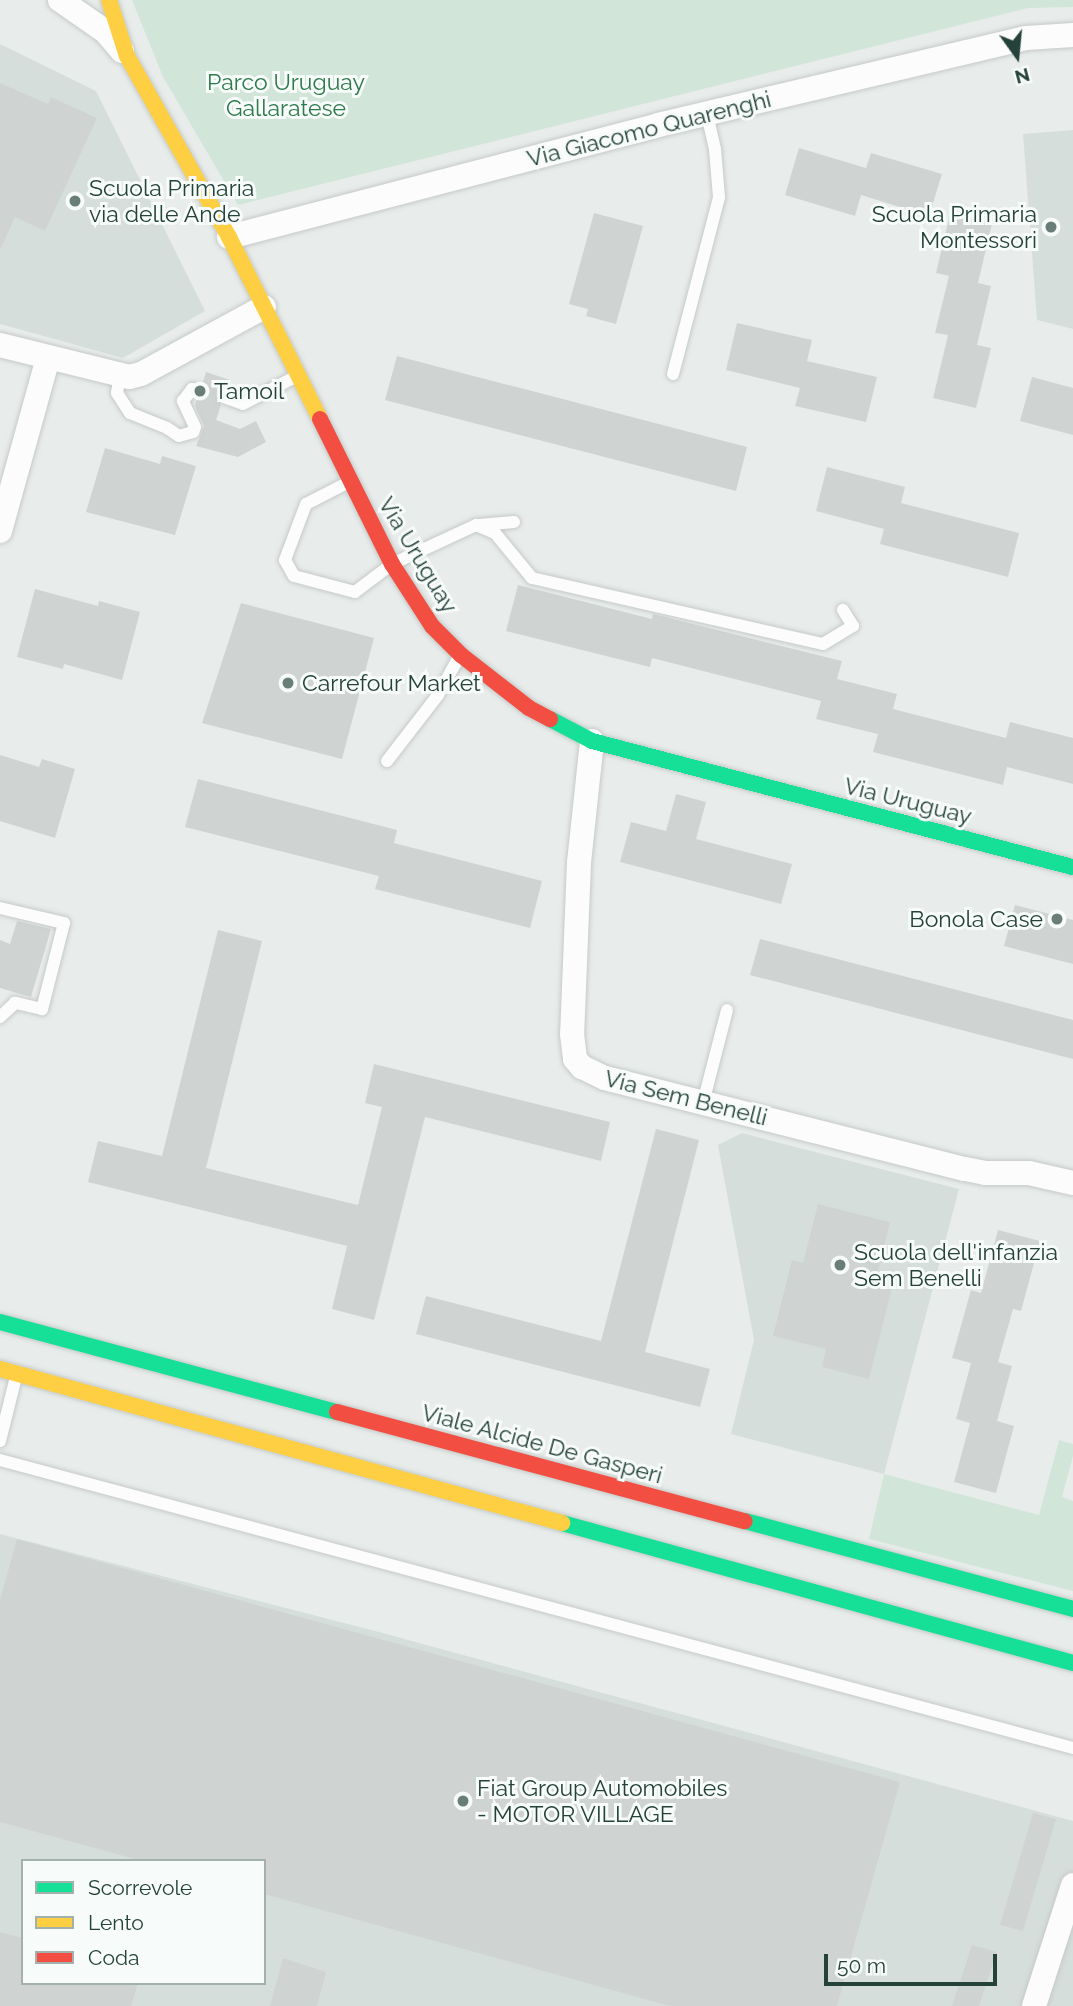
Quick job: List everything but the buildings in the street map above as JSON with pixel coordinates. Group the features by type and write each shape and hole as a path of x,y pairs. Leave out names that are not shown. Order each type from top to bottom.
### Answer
{"main road":[{"name":"Via Uruguay","path":"109,0 127,56 229,237 392,564 432,625 461,655 529,708 592,741 1073,867"},
{"name":"Viale Alcide De Gasperi","path":"0,1322 1073,1609"},
{"path":"0,1369 1073,1663"}],"street":[{"path":"61,0 106,32 127,56"},
{"name":"Via Giacomo Quarenghi","path":"229,237 707,113 1026,38 1073,35"},
{"path":"0,345 120,377 141,374 264,307"},
{"path":"0,531 48,358"},
{"name":"Via Sem Benelli","path":"592,741 579,863 572,1034 575,1059 582,1068 605,1078 965,1169 985,1173 1029,1173 1073,1184"},
{"path":"1034,2006 1073,1885"}],"lane":[{"path":"673,374 719,197 715,149 707,113"},
{"path":"224,397 243,404 297,376"},
{"path":"120,377 117,393 130,414 167,428 179,436 193,432 195,427 183,401 192,389 200,390"},
{"path":"349,482 306,504 285,560 294,576 355,592 392,564 476,524 514,522"},
{"path":"476,524 495,533 532,578 823,645 853,626 843,610"},
{"path":"387,761 438,695 461,655"},
{"path":"0,908 64,923 42,1009 15,1003 0,1017"},
{"path":"703,1103 727,1010"},
{"path":"0,1441 16,1373"},
{"path":"0,1460 1073,1748"}],"shaded area":[{"name":"Scuola Primaria via delle Ande","path":"0,44 96,91 205,311 123,358 0,324"},
{"name":"Scuola Primaria Montessori","path":"1073,130 1073,329 1037,320 1023,134"},
{"name":"Scuola dell'infanzia Sem Benelli","path":"742,1133 959,1189 884,1474 731,1434 754,1340 718,1145"},
{"path":"0,1534 379,1632 1073,1821 1073,2006 0,2006"}],"green space":[{"name":"Parco Uruguay Gallaratese","path":"132,0 1073,0 1073,7 1028,8 238,205 163,77"},
{"path":"1059,1440 1073,1444 1073,1456 1062,1497 1073,1501 1073,1591 869,1539 884,1474 1039,1515"}],"traffic: fast":[{"path":"550,719 592,741 1073,867"},
{"path":"0,1322 337,1412"},
{"path":"745,1521 1073,1609"},
{"path":"562,1523 1073,1663"}],"traffic: slow":[{"path":"109,0 127,56 229,237 320,419"},
{"path":"0,1369 562,1523"}],"traffic: jam":[{"path":"320,419 392,564 432,626 461,655 529,708 550,719"},
{"path":"337,1412 745,1521"}],"place":[{"name":"Scuola Primaria via delle Ande","path":"75,201"},
{"name":"Scuola Primaria Montessori","path":"1051,227"},
{"name":"Tamoil","path":"200,391"},
{"name":"Carrefour Market","path":"288,683"},
{"name":"Bonola Case","path":"1057,919"},
{"name":"Scuola dell'infanzia Sem Benelli","path":"840,1265"},
{"name":"Fiat Group Automobiles - MOTOR VILLAGE","path":"463,1801"}]}
